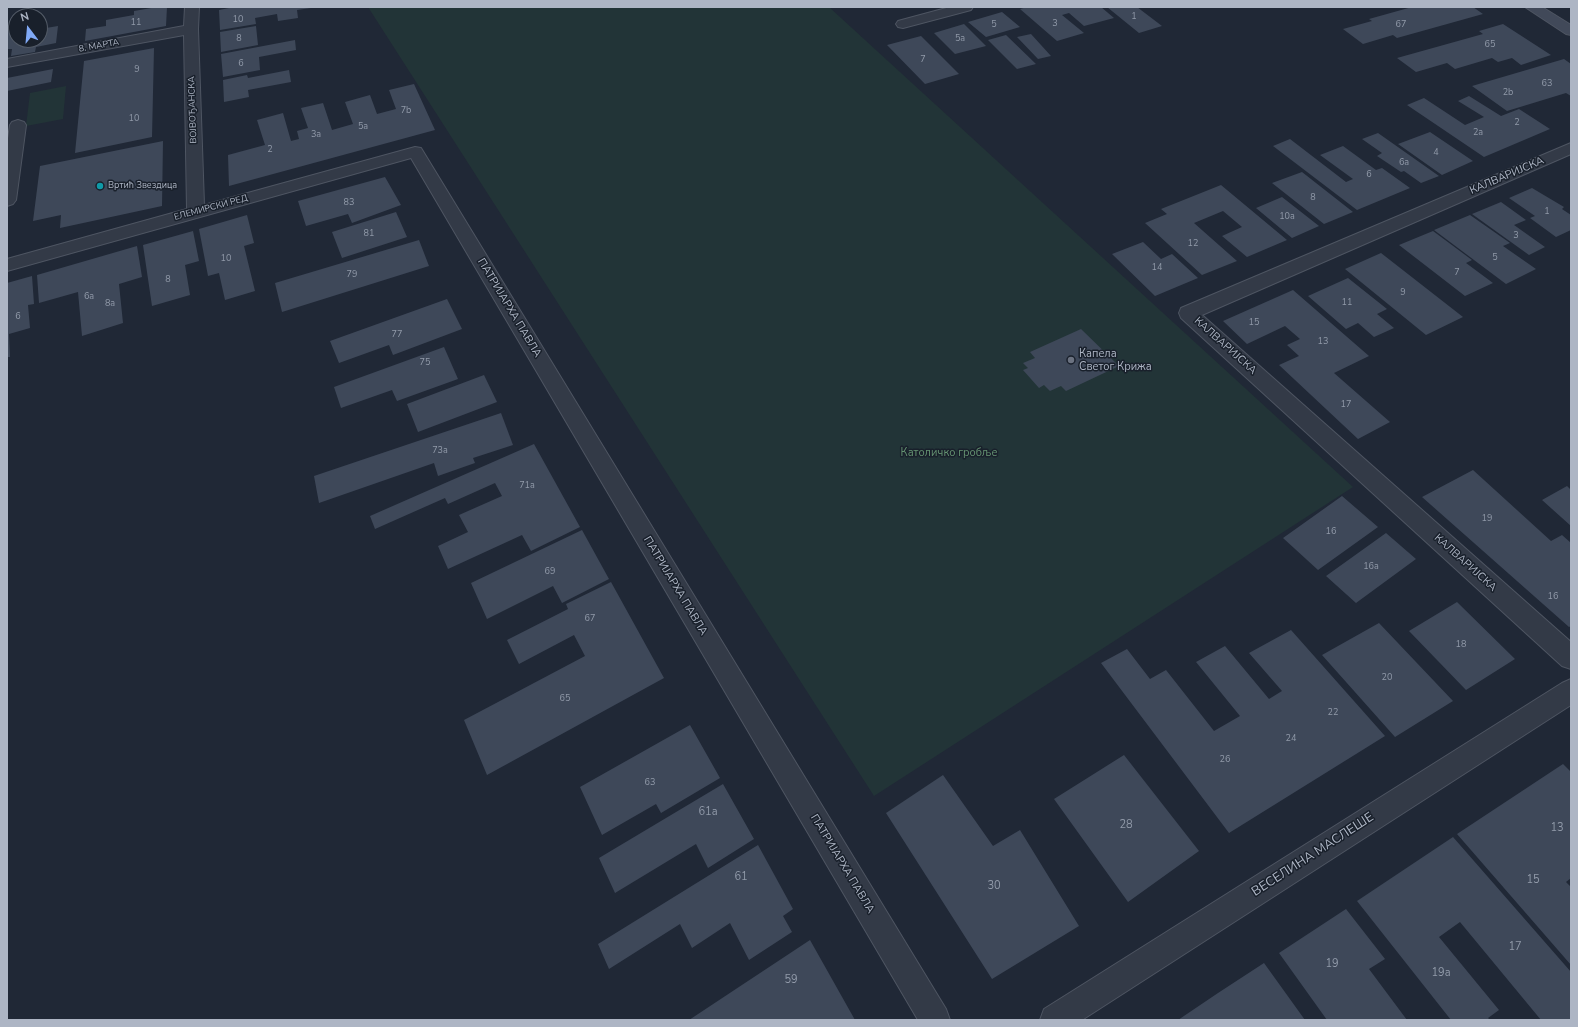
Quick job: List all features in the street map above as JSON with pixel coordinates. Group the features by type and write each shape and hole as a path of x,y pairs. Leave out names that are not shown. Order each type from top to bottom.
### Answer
{"main road":[{"path":"1532,7 1571,31"}],"street":[{"name":"ВОЈВОЂАНСКА","path":"192,7 191,30 196,213"},
{"path":"903,24 966,7"},
{"name":"8. МАРТА","path":"7,63 191,30"},
{"path":"7,200 18,125"},
{"name":"КАЛВАРИЈСКА","path":"1571,148 1188,313 1571,658"},
{"name":"ЕЛЕМИРСКИ РЕД","path":"7,265 416,152"},
{"name":"ПАТРИЈАРХА ПАВЛА","path":"416,152 935,1020"},
{"name":"ВЕСЕЛИНА МАСЛЕШЕ","path":"1055,1020 1571,691"}],"green space":[{"name":"Католичко гробље","path":"368,7 829,7 1353,487 874,796"},
{"path":"66,86 63,119 26,126 30,93"}],"building":[{"path":"157,7 167,7 166,26 85,41 86,29 106,26 106,20 134,15 134,11"},
{"path":"234,7 311,8 297,10 298,18 278,21 277,14 255,18 256,24 220,30 219,10"},
{"path":"1027,7 1101,7 1114,18 1084,26 1069,13 1062,15 1084,33 1057,41 1020,9"},
{"path":"1107,7 1137,7 1162,26 1139,33"},
{"path":"1412,7 1473,7 1483,14 1397,38 1393,35 1363,44 1343,29 1372,21 1369,19"},
{"path":"1002,12 1020,27 986,37 968,22"},
{"path":"964,24 986,46 955,54 934,33"},
{"path":"1503,24 1551,55 1521,65 1512,58 1498,62 1492,58 1455,69 1447,63 1416,72 1397,58 1483,34 1479,31"},
{"path":"58,26 56,43 48,45 48,28"},
{"path":"256,26 258,45 221,52 220,32"},
{"path":"7,27 8,48 36,48 35,52 11,56 12,49 7,49"},
{"path":"1031,34 1051,56 1038,59 1017,37"},
{"path":"1006,35 1036,64 1017,69 988,40"},
{"path":"921,36 959,74 925,84 887,45"},
{"path":"295,40 296,50 259,57 260,70 223,77 221,54"},
{"path":"154,48 152,137 75,153 84,61"},
{"path":"1564,59 1571,64 1571,96 1566,93 1507,111 1472,86"},
{"path":"53,69 51,82 7,91 7,78"},
{"path":"289,70 291,82 248,90 249,97 224,102 223,80 247,75 248,78"},
{"path":"414,84 435,130 229,186 228,155 265,145 257,120 283,113 291,141 299,139 297,131 308,128 301,108 323,103 332,130 353,124 345,102 370,95 377,114 396,109 389,90"},
{"path":"1469,96 1501,116 1519,109 1550,129 1484,157 1407,105 1424,98 1465,125 1484,117 1458,101"},
{"path":"1430,132 1473,161 1442,175 1398,144"},
{"path":"1378,133 1439,176 1421,183 1404,171 1401,172 1377,156 1382,153 1362,139"},
{"path":"1290,139 1346,182 1353,179 1320,155 1343,146 1376,170 1382,168 1410,188 1357,210 1273,146"},
{"name":"Вртић Звездица","path":"163,141 162,206 60,228 61,215 33,221 40,166"},
{"path":"1302,172 1353,212 1324,224 1272,183"},
{"path":"385,177 401,205 352,223 348,214 306,226 298,201"},
{"path":"1221,185 1287,240 1247,257 1222,236 1242,227 1223,211 1194,223 1237,261 1202,275 1145,223 1167,214 1161,209"},
{"path":"1532,188 1564,207 1562,209 1571,215 1571,230 1556,237 1530,218 1535,216 1509,198"},
{"path":"1282,197 1319,226 1292,238 1256,208"},
{"path":"1501,202 1526,220 1514,225 1545,247 1529,255 1472,214"},
{"path":"396,212 407,237 342,258 332,232"},
{"path":"247,215 254,243 244,246 255,291 225,300 219,273 208,276 199,229"},
{"path":"1470,215 1510,243 1503,246 1536,269 1506,284 1434,230"},
{"path":"193,231 199,261 185,265 190,295 152,306 143,245"},
{"path":"1433,231 1472,260 1466,263 1493,283 1465,296 1399,245"},
{"path":"419,240 429,266 282,312 275,283"},
{"path":"1143,242 1161,259 1172,254 1198,278 1155,296 1112,254"},
{"path":"137,246 142,277 119,284 123,323 82,336 78,292 39,303 37,275"},
{"path":"1381,253 1463,317 1426,335 1345,269"},
{"path":"32,276 34,304 28,305 30,328 9,334 10,357 7,357 7,283"},
{"path":"1348,278 1387,309 1377,314 1394,328 1374,337 1358,323 1346,329 1308,296"},
{"path":"1293,290 1369,356 1334,373 1390,422 1358,439 1279,365 1299,356 1287,345 1300,339 1285,326 1247,344 1223,321"},
{"path":"447,299 462,329 393,355 389,345 339,363 330,341"},
{"name":"Капела Светог Крижа","path":"1081,329 1119,366 1066,391 1061,386 1050,391 1044,385 1039,388 1023,370 1028,368 1023,363 1035,358 1030,352"},
{"path":"444,347 458,379 397,401 392,390 341,408 334,387"},
{"path":"484,375 497,402 418,432 407,404"},
{"path":"501,413 513,445 473,458 475,463 438,476 434,463 319,503 314,476"},
{"path":"534,444 580,527 531,551 522,535 448,569 438,546 468,532 459,515 502,496 495,483 448,504 445,498 375,529 370,516"},
{"path":"1473,470 1551,541 1562,535 1571,543 1571,626 1569,627 1422,497"},
{"path":"1567,486 1571,490 1571,526 1542,500"},
{"path":"1342,496 1378,527 1318,570 1283,538"},
{"path":"582,530 609,579 562,603 553,586 487,619 471,583"},
{"path":"1386,533 1416,559 1356,603 1326,576"},
{"path":"611,582 664,678 487,775 464,720 585,656 574,635 519,664 507,640 568,609 566,604"},
{"path":"1457,602 1515,659 1466,690 1409,631"},
{"path":"1379,623 1453,701 1395,737 1322,655"},
{"path":"1291,630 1385,736 1229,833 1101,663 1127,649 1150,679 1166,670 1214,731 1240,716 1196,662 1225,646 1269,699 1282,691 1249,653"},
{"path":"690,725 720,778 661,813 656,804 602,835 580,787"},
{"path":"1124,755 1199,851 1128,902 1054,799"},
{"path":"1563,764 1571,772 1571,878 1566,882 1571,887 1571,965 1457,834"},
{"path":"943,775 993,846 1020,830 1079,926 992,979 886,813"},
{"path":"723,784 754,839 708,868 696,844 615,893 599,858"},
{"path":"1453,837 1571,972 1571,1020 1541,1020 1460,922 1439,937 1499,1010 1488,1018 1490,1020 1451,1020 1357,901"},
{"path":"758,845 793,909 783,916 792,932 749,960 730,923 692,948 680,924 609,969 598,944"},
{"path":"1346,909 1385,959 1369,969 1407,1020 1327,1020 1279,953"},
{"path":"810,940 855,1020 689,1020"},
{"path":"1264,963 1305,1020 1178,1020 1218,993"}],"place":[{"name":"Вртић Звездица","path":"100,186"},
{"name":"Капела Светог Крижа","path":"1071,360"}]}
